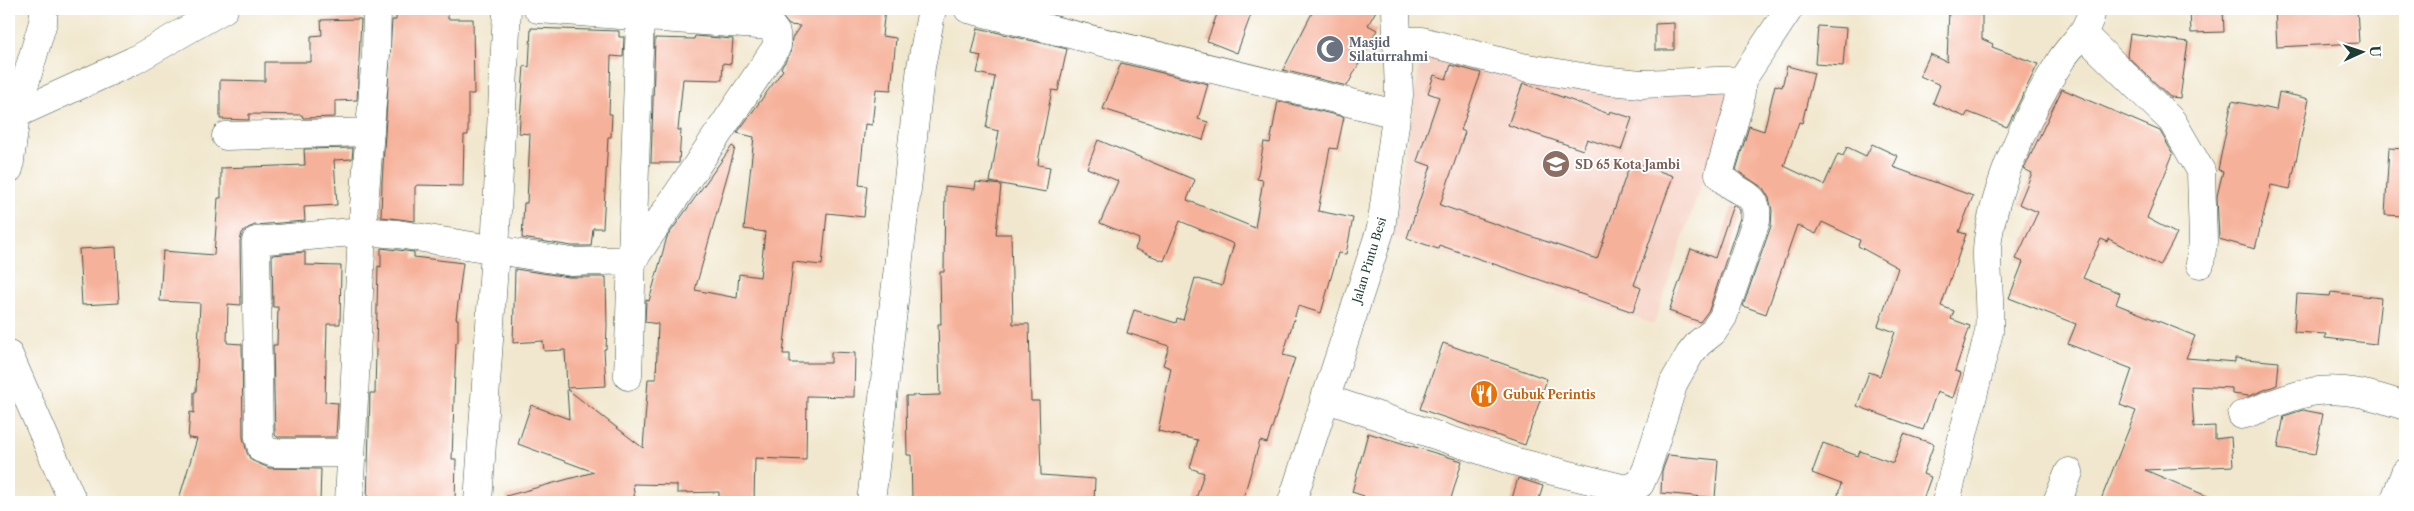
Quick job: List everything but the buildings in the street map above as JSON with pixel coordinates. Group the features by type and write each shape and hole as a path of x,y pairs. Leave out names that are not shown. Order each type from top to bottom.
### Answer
{"street":[{"path":"9,169 16,114 44,9"},
{"path":"16,114 133,61 224,9"},
{"path":"349,502 362,231 377,9"},
{"path":"478,502 495,251 506,9"},
{"path":"538,9 640,18 771,26 776,33 777,46 633,260"},
{"path":"871,502 921,67 932,9"},
{"path":"968,9 1396,114"},
{"name":"Jalan Pintu Besi","path":"1292,502 1324,398 1381,228 1399,95 1396,9"},
{"path":"1324,398 1513,461 1626,489 1640,484 1674,382 1698,343 1713,332 1723,317 1756,221 1757,207 1753,198 1734,190 1719,174 1740,101 1742,80 1789,9"},
{"path":"1946,502 1988,332 1990,314 1987,252 1994,213 2014,152 2028,122 2061,60 2083,34 2091,18 2092,9"},
{"path":"628,376 640,18"},
{"path":"2083,34 2172,121 2201,171 2203,242 2200,264"},
{"path":"1396,41 1422,41 1522,67 1600,80 1641,84 1742,80"},
{"path":"226,136 370,132"},
{"path":"351,453 274,453 262,449 259,437 256,240 362,231 398,234 571,262 633,260"},
{"path":"9,355 73,502"},
{"path":"2242,415 2311,392 2339,390 2368,394 2405,406"},
{"path":"2057,502 2069,472"},
{"path":"2394,502 2405,473"}],"shaded area":[{"name":"SD 65 Kota Jambi","path":"1422,50 1733,90 1654,324 1392,236"}],"place":[{"name":"Masjid Silaturrahmi","path":"1330,49"},
{"name":"SD 65 Kota Jambi","path":"1556,164"},
{"name":"Gubuk Perintis","path":"1484,394"}]}
